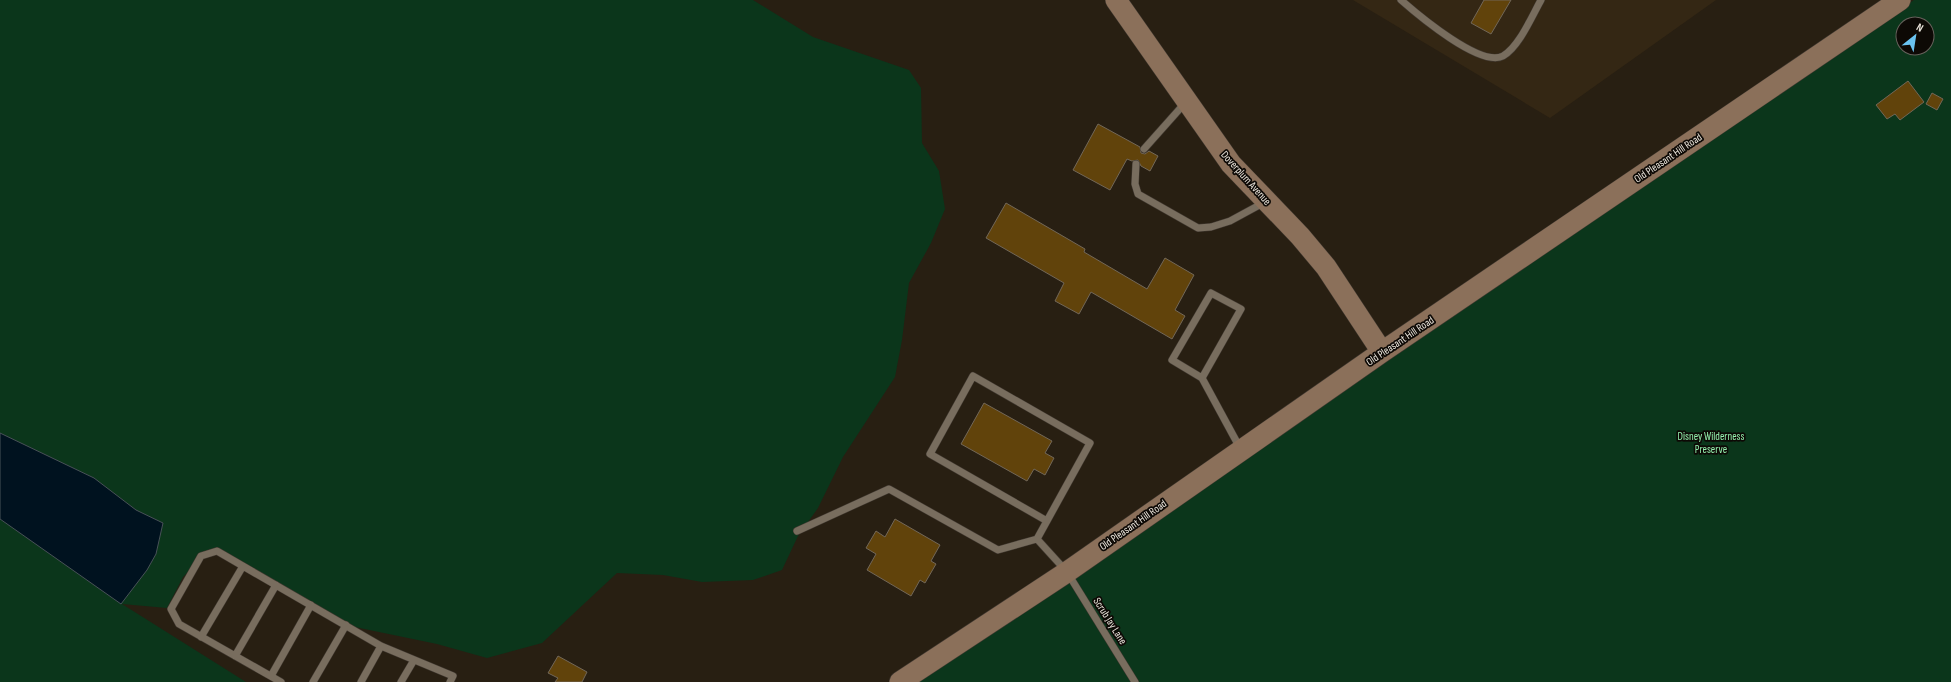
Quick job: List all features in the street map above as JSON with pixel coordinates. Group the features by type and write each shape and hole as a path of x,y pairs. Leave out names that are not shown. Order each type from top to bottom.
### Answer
{"street":[{"name":"Doverplum Avenue","path":"1116,0 1231,164 1326,267 1382,352"},
{"name":"Old Pleasant Hill Road","path":"900,682 1066,572 1382,352 1900,0"}],"lane":[{"path":"1402,0 1443,34 1464,46 1492,58 1502,56 1510,50 1525,30 1540,0"},
{"path":"1144,149 1186,101"},
{"path":"1136,164 1136,184 1138,194 1198,228 1211,227 1230,221 1266,201"},
{"path":"1202,378 1241,309 1211,293 1172,360 1202,378 1241,450"},
{"path":"797,531 889,489 998,550 1037,539 1047,521 1090,443 973,376 930,454 1047,521"},
{"name":"Scrub Jay Lane","path":"1037,539 1066,572 1135,682"},
{"path":"281,682 179,624 171,609 201,556 217,551 381,646 414,660 452,679"},
{"path":"201,637 243,566"},
{"path":"235,656 276,585"},
{"path":"271,676 311,605"},
{"path":"313,682 346,626"},
{"path":"361,682 381,646"},
{"path":"401,682 414,660"}],"shaded area":[{"path":"1353,0 1716,0 1550,118"}],"green space":[{"path":"0,0 753,0 813,37 909,70 921,88 922,143 939,171 945,209 931,243 909,283 902,340 895,377 843,457 818,508 798,536 782,570 753,580 702,582 663,575 617,573 542,643 487,658 437,644 350,626 253,573 231,555 220,552 200,560 183,577 167,608 122,604 246,682 0,682 0,519 121,604 147,570 156,554 163,523 136,510 94,478 0,433"},
{"name":"Disney Wilderness Preserve","path":"1914,0 1951,0 1951,682 913,682"}],"water":[{"path":"0,433 94,478 136,510 163,523 156,554 147,570 121,604 0,519"}],"building":[{"path":"1484,0 1511,0 1491,34 1471,23"},
{"path":"1908,81 1924,102 1900,120 1895,114 1887,119 1876,105"},
{"path":"1932,93 1943,99 1937,110 1926,104"},
{"path":"1098,124 1140,147 1141,153 1145,154 1149,151 1158,156 1150,171 1141,166 1138,160 1132,161 1127,159 1110,190 1073,170"},
{"path":"1006,203 1085,249 1084,252 1147,289 1165,258 1194,275 1175,310 1185,316 1172,339 1091,292 1079,314 1055,301 1064,283 986,238"},
{"path":"984,403 1052,441 1045,453 1054,458 1045,475 1034,469 1027,481 961,444"},
{"path":"895,519 940,545 931,561 936,564 925,583 920,580 911,596 867,570 876,554 866,548 876,531 885,537"},
{"path":"558,656 587,672 582,682 555,682 558,678 548,673"}]}
